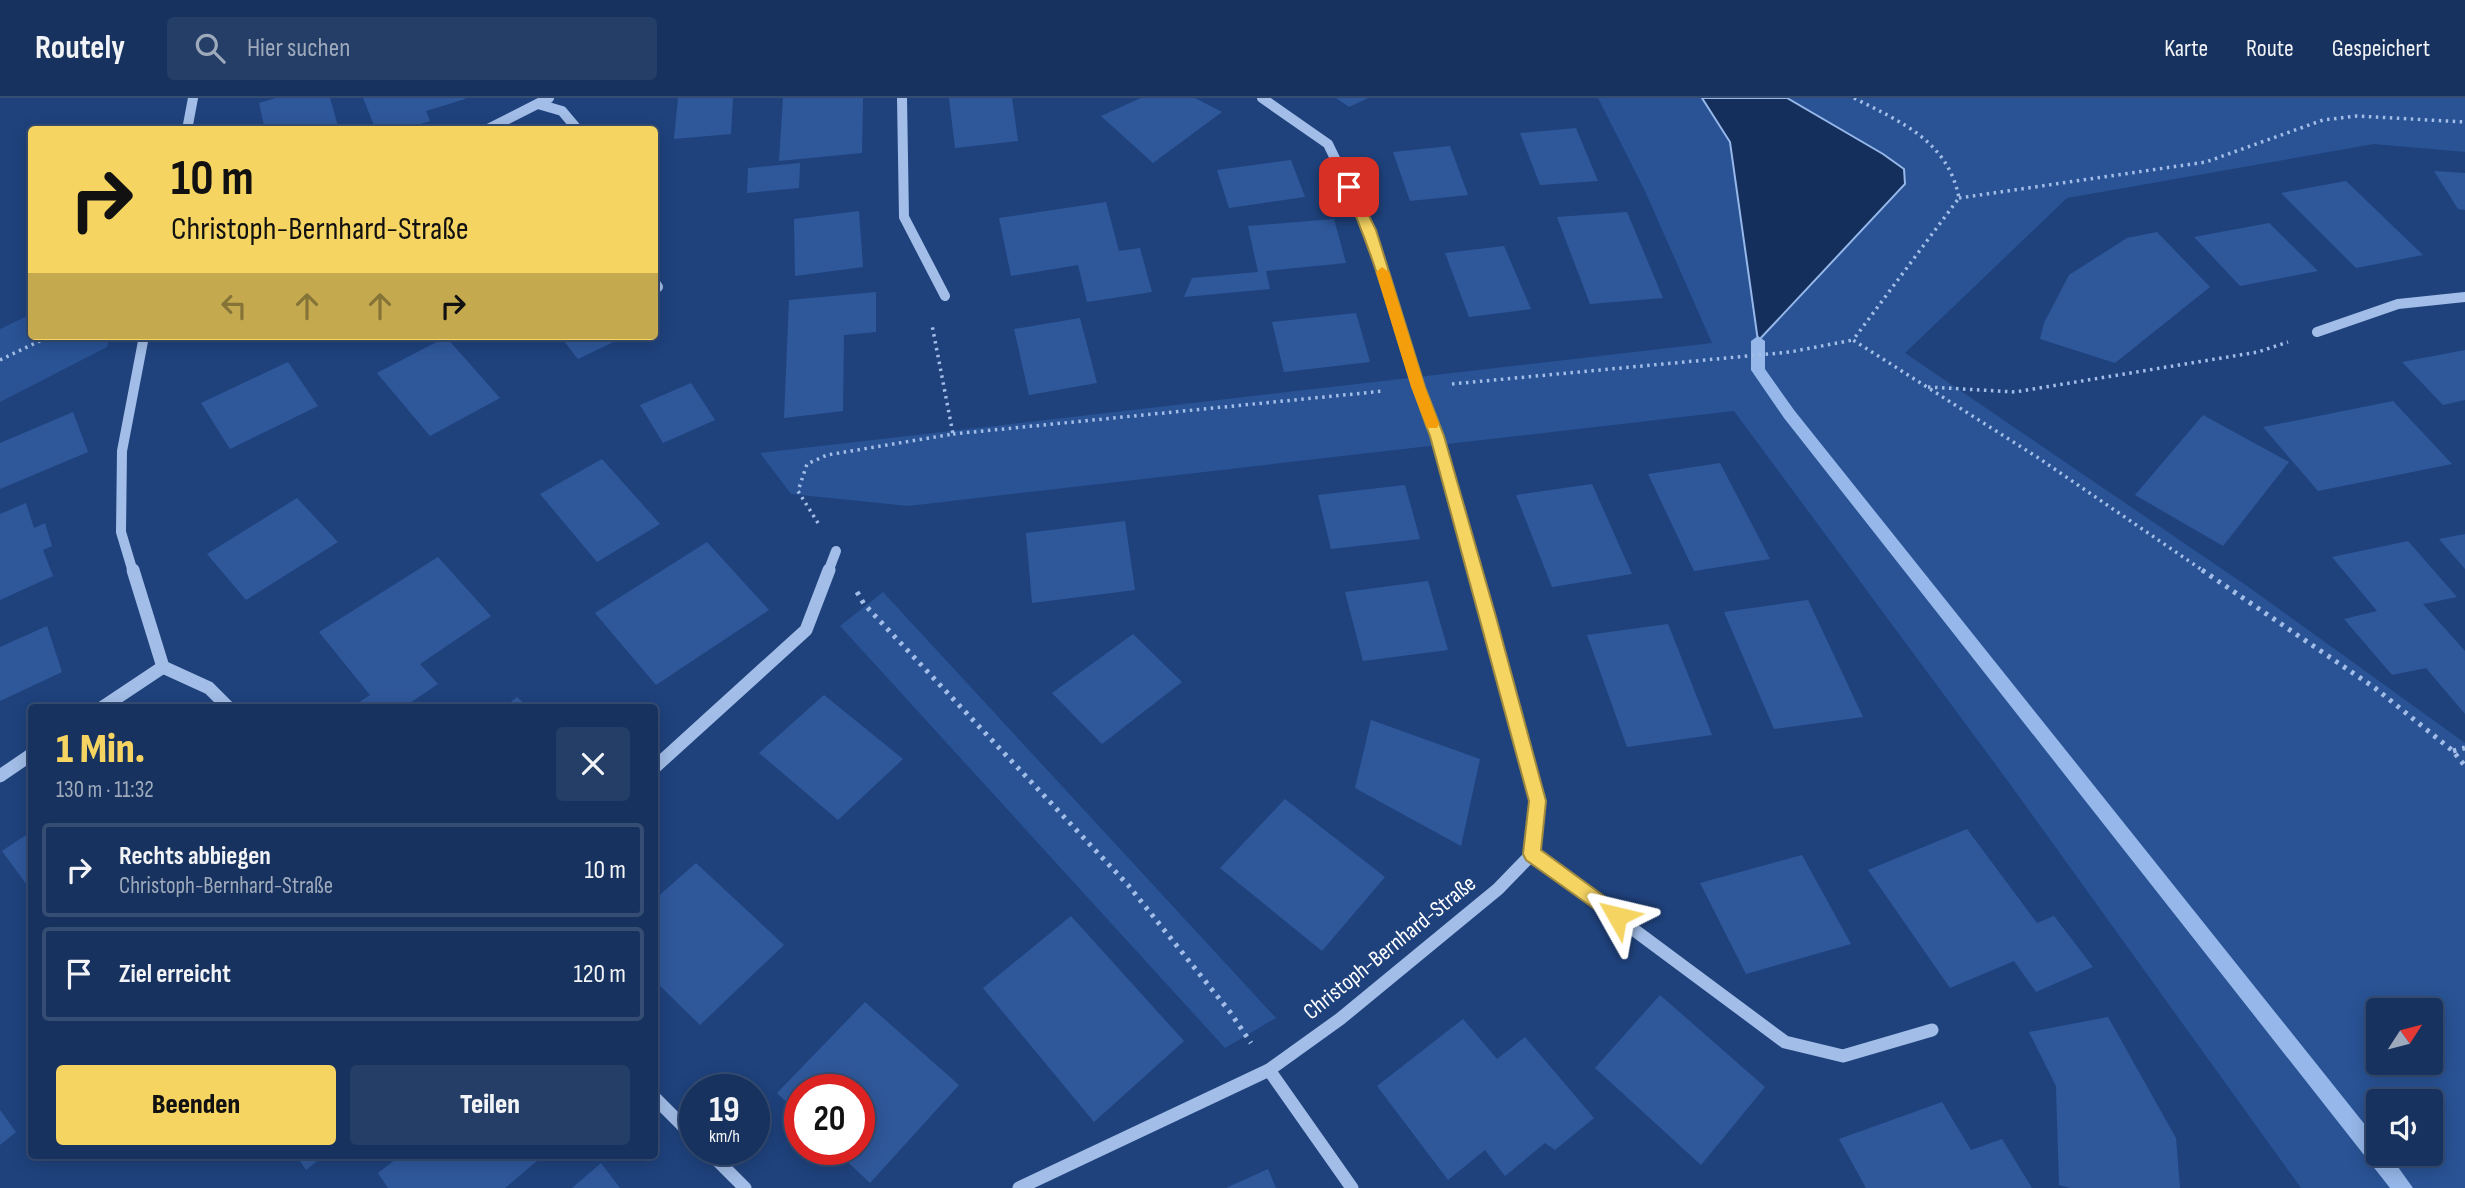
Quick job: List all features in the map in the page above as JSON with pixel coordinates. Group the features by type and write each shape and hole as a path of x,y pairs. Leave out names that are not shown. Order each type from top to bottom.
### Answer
{"street":[{"path":"188,126 193,98"},
{"path":"494,126 549,98"},
{"path":"902,98 904,217 945,296"},
{"path":"1262,98 1328,144 1370,230 1418,387 1437,436 1538,801 1532,854 1785,1042 1843,1056 1932,1030"},
{"path":"537,104 560,108 572,118 576,126"},
{"path":"2317,332 2398,304 2465,298"},
{"path":"143,340 122,451 121,532 163,667 209,688 225,704"},
{"path":"658,764 806,630 836,551"},
{"path":"108,704 163,667"},
{"path":"0,775 28,757"},
{"name":"Christoph-Bernhard-Straße","path":"1019,1188 1269,1070 1351,1010 1498,889 1532,854"},
{"path":"1269,1070 1352,1188"},
{"path":"658,1101 679,1122"},
{"path":"722,1165 744,1188"}],"path":[{"path":"1854,98 1886,114 1928,142 1950,167 1959,198"},
{"path":"1269,1070 1230,1012 1128,885 864,604 836,551 798,491 807,464 827,455 953,434 1790,352 1853,340 1959,198 2206,162 2323,120 2357,116 2465,122"},
{"path":"945,296 931,321 953,434"},
{"path":"1927,387 2015,392 2258,352 2317,332"},
{"path":"0,360 42,340"},
{"path":"1853,340 2037,457 2375,688 2453,751 2465,766"},
{"path":"2453,751 2465,748"}],"shaded area":[{"path":"1598,98 1702,98 1730,142 1758,340 1883,154 1787,98 2465,98 2465,152 2374,144 2067,198 1905,353 2250,588 2465,743 2465,1188 2301,1188 2010,784 1734,411 908,506 791,494 760,453 1712,343 1645,191"},
{"path":"1702,98 1787,98 1904,169 1905,184 1758,341 1730,142"},
{"path":"28,315 28,340 109,340 107,347 0,402 0,329"},
{"path":"883,592 1276,1018 1225,1048 840,626"}],"building":[{"path":"276,98 330,98 338,126 264,126 259,103"},
{"path":"363,98 465,98 426,111 430,121 414,126 374,126"},
{"path":"678,98 733,98 731,134 674,139"},
{"path":"783,98 863,98 862,153 779,161"},
{"path":"949,98 1012,98 1018,141 955,148"},
{"path":"1141,98 1195,98 1222,112 1153,163 1101,116"},
{"path":"1336,98 1368,98 1349,107"},
{"path":"1576,128 1598,181 1540,185 1520,133"},
{"path":"1450,146 1468,195 1410,201 1393,152"},
{"path":"1291,160 1305,197 1229,208 1217,170"},
{"path":"800,163 799,188 747,193 748,168"},
{"path":"2434,171 2465,173 2465,210 2458,209"},
{"path":"2346,181 2423,255 2356,268 2281,193"},
{"path":"1106,202 1119,251 1140,248 1152,292 1087,302 1078,265 1011,276 999,218"},
{"path":"859,211 863,267 795,276 794,219"},
{"path":"1627,212 1663,298 1590,304 1557,217"},
{"path":"1334,219 1346,263 1266,271 1270,289 1184,297 1192,278 1258,272 1248,226"},
{"path":"2269,223 2318,271 2240,286 2194,237"},
{"path":"2157,232 2210,287 2115,363 2040,339 2044,323 2069,275 2127,238"},
{"path":"1504,246 1531,309 1469,317 1445,253"},
{"path":"876,292 876,332 844,335 843,411 784,418 789,300"},
{"path":"1356,313 1370,362 1284,372 1272,322"},
{"path":"1080,318 1097,383 1029,395 1014,329"},
{"path":"440,340 449,340 500,398 430,436 377,373"},
{"path":"563,340 618,340 578,359"},
{"path":"2465,350 2465,400 2443,405 2402,362"},
{"path":"288,362 318,406 230,449 201,403"},
{"path":"691,383 715,420 663,443 640,405"},
{"path":"2393,401 2452,464 2318,491 2263,427"},
{"path":"73,412 88,452 0,489 0,443"},
{"path":"2203,415 2289,462 2223,546 2135,495"},
{"path":"602,459 660,524 597,562 540,494"},
{"path":"1720,463 1770,559 1694,571 1648,474"},
{"path":"1592,484 1632,574 1552,587 1516,495"},
{"path":"1405,485 1420,539 1331,549 1318,495"},
{"path":"297,498 338,542 246,600 207,554"},
{"path":"26,503 34,528 45,523 52,546 43,550 53,576 0,600 0,514"},
{"path":"1125,521 1135,590 1032,603 1026,533"},
{"path":"2465,534 2465,569 2439,539"},
{"path":"2408,541 2457,597 2423,604 2465,651 2465,714 2426,668 2392,675 2344,619 2377,611 2332,557"},
{"path":"707,542 769,610 656,685 595,613"},
{"path":"438,557 491,616 420,664 438,684 408,704 356,704 370,695 319,632"},
{"path":"1428,581 1448,650 1363,661 1345,592"},
{"path":"1808,600 1863,717 1774,729 1724,612"},
{"path":"1668,624 1712,735 1627,747 1587,635"},
{"path":"47,626 62,672 0,701 0,647"},
{"path":"1133,634 1182,682 1102,744 1052,693"},
{"path":"824,695 903,759 838,820 759,753"},
{"path":"517,697 525,704 508,704"},
{"path":"1371,720 1480,759 1461,846 1355,788"},
{"path":"1285,799 1385,877 1322,951 1220,868"},
{"path":"1967,829 2037,923 2054,916 2093,967 2036,992 2014,961 1950,988 1868,870"},
{"path":"28,834 28,887 2,851"},
{"path":"1802,855 1851,944 1746,974 1700,883"},
{"path":"696,863 784,945 700,1025 658,984 658,896"},
{"path":"1071,916 1184,1041 1094,1122 983,988"},
{"path":"1660,995 1765,1087 1701,1165 1595,1068"},
{"path":"865,1002 959,1085 870,1183 851,1165 875,1165 875,1074 795,1074"},
{"path":"2108,1017 2176,1138 2180,1188 2070,1188 2059,1185 2056,1086 2029,1032"},
{"path":"1463,1019 1497,1059 1525,1037 1594,1118 1555,1150 1545,1143 1505,1176 1485,1150 1448,1180 1377,1086"},
{"path":"784,1086 784,1100 777,1093"},
{"path":"1942,1102 1971,1150 2002,1139 2032,1188 1866,1188 1839,1139"},
{"path":"0,1110 16,1132 0,1145"},
{"path":"299,1159 320,1159 306,1170"},
{"path":"396,1159 539,1159 505,1188 388,1188 378,1173"},
{"path":"601,1163 620,1188 572,1188"},
{"path":"1268,1169 1276,1188 1226,1188"}],"waterway":[{"path":"1758,341 1758,370 1789,414 2403,1188"}],"slow traffic":[{"path":"1382,272 1432,424"}],"route":[{"path":"1349,187 1370,230 1418,387 1437,436 1488,617 1538,801 1532,854 1617,916"}]}
